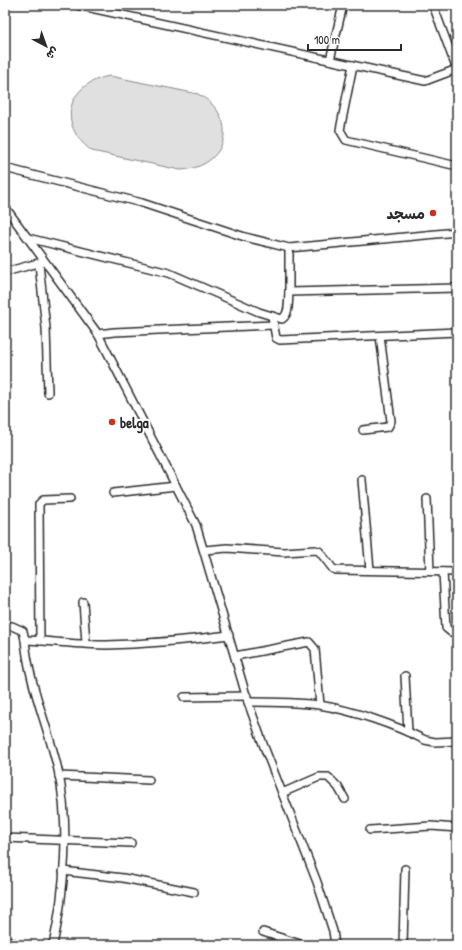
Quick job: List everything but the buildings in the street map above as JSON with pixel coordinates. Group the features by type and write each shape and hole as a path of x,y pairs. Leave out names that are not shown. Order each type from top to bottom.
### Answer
{"street":[{"path":"77,5 425,81 457,69 433,5"},
{"path":"330,60 343,5"},
{"path":"353,65 340,130 346,140 457,166"},
{"path":"5,168 142,204 245,237 289,248 457,232"},
{"path":"5,207 7,214 28,238 41,262 98,334 196,526 205,550 247,699 282,794 317,882 333,931 335,945"},
{"path":"28,238 169,273 282,319 287,315 289,292 289,248"},
{"path":"5,272 41,262"},
{"path":"41,262 46,328 48,393"},
{"path":"289,292 457,288"},
{"path":"272,316 276,338 280,340 457,332"},
{"path":"98,334 274,325"},
{"path":"363,430 388,427 391,421 380,336"},
{"path":"362,480 370,570"},
{"path":"113,493 176,486"},
{"path":"40,641 38,504 43,500 70,499"},
{"path":"427,499 430,571"},
{"path":"205,550 227,548 284,552 315,550 319,551 333,569 457,572"},
{"path":"442,572 446,628 451,632 457,632"},
{"path":"83,602 86,643"},
{"path":"5,626 12,626 23,631 29,673 49,736 59,776 64,820 63,871 60,907 53,945"},
{"path":"25,640 86,643 164,643 229,635"},
{"path":"235,656 305,641 309,642 315,649 320,705"},
{"path":"405,676 408,732"},
{"path":"184,697 247,699 320,705 350,712 435,742 457,741"},
{"path":"59,776 149,780"},
{"path":"282,794 319,777 328,776 338,787 345,799"},
{"path":"370,830 431,826 457,828"},
{"path":"5,838 131,843"},
{"path":"403,945 405,869"},
{"path":"63,871 123,878 194,892"},
{"path":"263,932 303,945"},
{"path":"5,941 22,945"}],"shaded area":[{"path":"110,76 198,94 212,104 220,115 224,128 223,140 218,151 209,161 196,167 180,170 92,151 81,141 74,129 71,118 71,106 76,96 84,87 95,80"}],"place":[{"name":"مسجد","path":"433,213"},
{"name":"belga","path":"112,422"}]}
